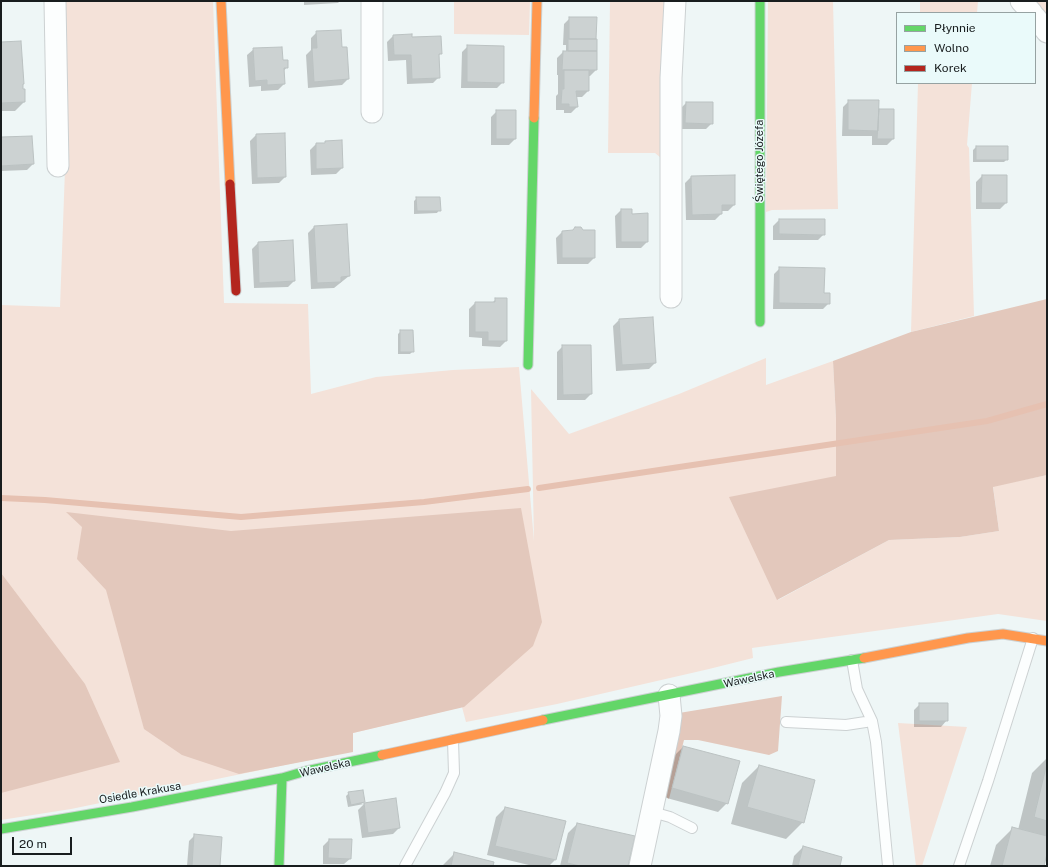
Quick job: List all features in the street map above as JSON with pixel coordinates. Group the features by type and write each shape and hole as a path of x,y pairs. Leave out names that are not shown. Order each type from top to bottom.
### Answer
{"street":[{"path":"55,1 58,166"},
{"path":"221,1 236,291"},
{"path":"372,1 372,112"},
{"path":"528,365 537,1"},
{"path":"672,297 672,78 675,1"},
{"name":"Świętego Józefa","path":"760,1 760,322"},
{"path":"1022,1 1031,12"},
{"path":"1036,18 1047,32"},
{"name":"Wawelska","path":"282,778 306,771 779,672 968,638 1003,634 1047,641"},
{"path":"640,866 669,731 671,716 669,695"},
{"path":"279,866 282,778"},
{"name":"Osiedle Krakusa","path":"1,829 132,807 282,778"}],"lane":[{"path":"959,866 988,781 1033,638"},
{"path":"852,660 857,689 872,721 876,742 888,866"},
{"path":"786,722 846,725 872,721"},
{"path":"405,866 445,793 454,773 453,740"},
{"path":"652,812 670,817 692,828"}],"shaded area":[{"path":"63,1 213,1 224,303 308,304 311,394 376,377 453,370 519,367 534,541 531,389 569,434 679,394 766,358 766,385 833,361 836,419 836,476 778,600 889,540 960,537 999,531 993,486 1047,475 1047,621 998,614 752,648 753,658 557,704 466,722 462,707 353,733 324,757 71,809 1,820 1,305 60,307 65,169"},
{"path":"454,1 530,1 529,35 454,34"},
{"path":"610,1 672,1 661,158 655,153 608,153"},
{"path":"768,1 833,1 838,209 772,210 766,212"},
{"path":"920,1 978,1 977,12 920,12"},
{"path":"1032,1 1047,1 1047,19"},
{"path":"918,84 972,84 967,145 969,148 974,316 911,332"},
{"path":"1047,299 1047,475 993,487 999,531 960,537 889,540 777,600 729,497 836,476 836,419 833,361 911,332"},
{"path":"521,508 542,622 533,646 464,707 353,733 353,752 239,774 182,755 144,729 106,590 77,559 82,527 66,512 231,531"},
{"path":"1,573 85,684 120,762 1,793"},
{"path":"782,696 778,751 769,755 698,740 684,740 669,799 665,796 679,713"},
{"path":"898,723 967,727 922,866 916,866"}],"building":[{"path":"569,17 597,17 596,39 569,39"},
{"path":"341,30 342,47 347,47 349,79 314,82 312,48 317,48 316,31"},
{"path":"412,34 412,37 441,36 442,54 439,54 440,78 412,79 411,55 394,55 393,35"},
{"path":"568,39 597,39 597,51 568,51"},
{"path":"21,41 25,102 1,103 1,42"},
{"path":"467,45 504,46 504,83 467,82"},
{"path":"282,47 283,60 288,60 288,68 284,68 285,84 267,85 267,80 255,81 253,48"},
{"path":"563,51 597,51 597,70 562,70"},
{"path":"564,70 589,70 589,91 576,91 578,107 569,107 569,104 561,104 562,89 564,89"},
{"path":"848,100 879,100 878,131 848,130"},
{"path":"686,102 713,102 713,124 685,123"},
{"path":"879,109 894,109 894,139 877,139"},
{"path":"496,110 516,110 516,139 496,139"},
{"path":"285,133 286,177 257,178 256,134"},
{"path":"32,136 34,164 1,166 1,137"},
{"path":"342,140 343,168 316,169 316,143"},
{"path":"976,146 1008,146 1008,160 976,160"},
{"path":"735,175 735,205 722,205 722,214 692,215 691,176"},
{"path":"982,175 1007,175 1007,203 981,203"},
{"path":"416,197 440,197 441,211 417,211"},
{"path":"621,209 632,209 632,214 648,213 648,242 621,242"},
{"path":"779,219 825,219 825,235 779,234"},
{"path":"347,224 350,276 341,277 341,282 317,283 314,226"},
{"path":"575,227 581,227 583,230 595,230 595,258 562,258 562,231 573,230"},
{"path":"293,240 295,281 259,283 258,242"},
{"path":"779,267 825,268 824,293 830,293 830,304 779,303"},
{"path":"495,298 507,298 507,341 488,341 488,332 475,332 475,302 495,302"},
{"path":"653,317 656,363 622,365 619,319"},
{"path":"400,330 413,330 414,352 400,352"},
{"path":"562,345 591,345 592,394 563,395"},
{"path":"919,703 948,703 948,721 919,721"},
{"path":"683,746 740,761 728,804 672,788"},
{"path":"1047,763 1047,821 1034,817"},
{"path":"759,765 815,780 804,823 747,807"},
{"path":"363,790 365,802 351,805 348,792"},
{"path":"396,798 400,828 368,833 364,803"},
{"path":"505,807 566,821 556,860 495,846"},
{"path":"577,823 635,836 628,866 580,866 567,863"},
{"path":"1012,827 1047,836 1047,854 1044,866 1002,866"},
{"path":"194,834 222,837 220,866 192,866"},
{"path":"329,839 352,839 351,859 328,858"},
{"path":"803,846 842,857 840,866 798,866"},
{"path":"454,852 494,862 493,866 451,866"}],"waterway":[{"path":"539,488 987,421 1047,404"},
{"path":"1,498 45,500 241,517 424,502 528,489"}],"traffic: fast":[{"path":"760,1 760,322"},
{"path":"528,365 534,118"},
{"path":"543,720 779,672 864,658"},
{"path":"279,866 282,778 306,771 382,755"},
{"path":"1,829 132,807 282,778"}],"traffic: slow":[{"path":"221,1 230,184"},
{"path":"534,118 537,1"},
{"path":"864,658 968,638 1003,634 1047,641"},
{"path":"382,755 543,720"}],"traffic: jam":[{"path":"230,184 236,291"}]}
